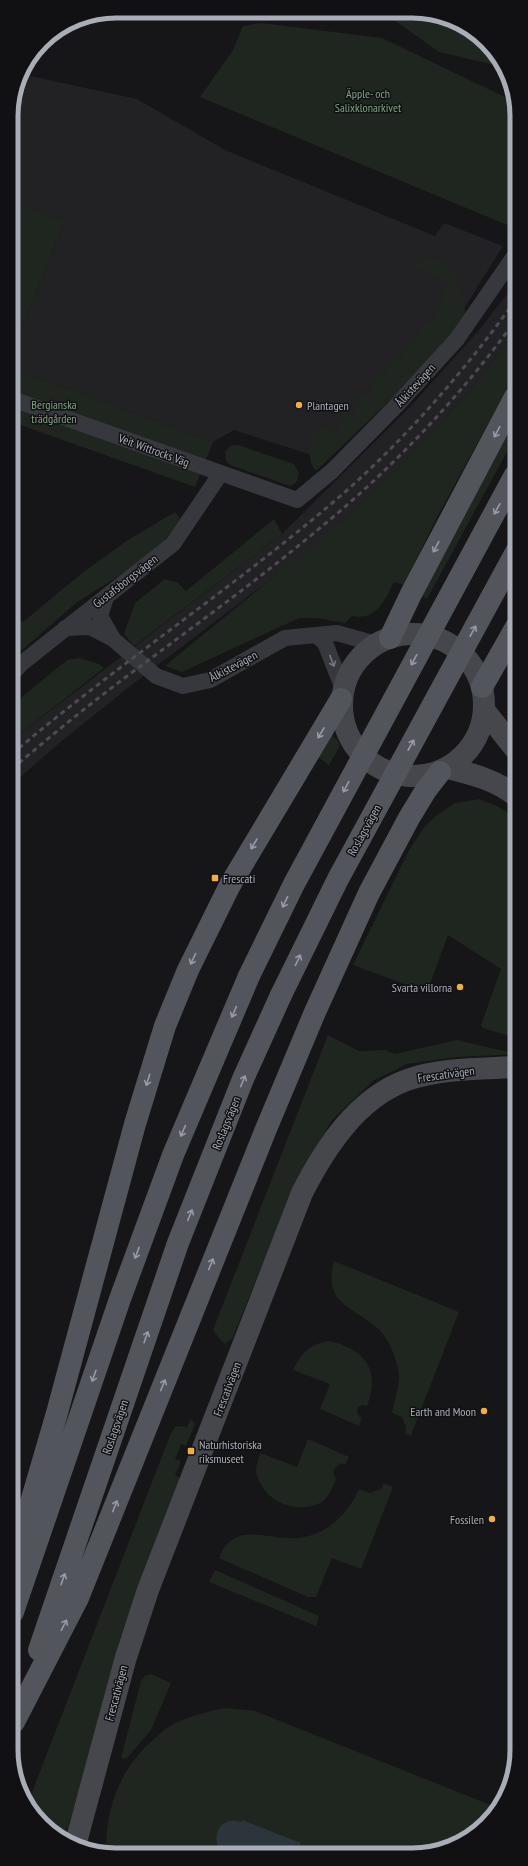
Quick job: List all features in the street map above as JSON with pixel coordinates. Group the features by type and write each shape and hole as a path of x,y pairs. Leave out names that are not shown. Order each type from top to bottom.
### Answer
{"main road":[{"path":"383,641 411,594 510,406"},
{"path":"18,1597 120,1299 173,1155 249,976 294,884 510,484"},
{"name":"Roslagsvägen","path":"18,1712 178,1243 244,1079 281,995 338,879 510,563"},
{"path":"482,686 510,637"},
{"path":"18,1547 57,1412 135,1124 165,1026 188,970 230,885 342,694"},
{"path":"18,1716 78,1598 260,1144 315,1012 369,893 409,818 426,790 444,770"}],"street":[{"name":"Ålkistevägen","path":"298,500 332,471 390,413 457,339 510,262"},
{"name":"Veit Wittrocks Väg","path":"18,401 298,500"},
{"name":"Gustafsborgsvägen","path":"18,667 173,544 221,473"},
{"name":"Ålkistevägen","path":"106,597 100,616 113,639"},
{"name":"Ålkistevägen","path":"66,628 90,627 113,639 156,676 183,686 210,680 285,638 337,633 383,641"},
{"path":"415,634 440,640 462,654 477,674 482,686 484,710 480,728 473,744 462,757 444,770 422,776 404,776 386,772 370,763 357,750 348,735 342,717 342,694 348,676 355,663 364,653 383,641 415,634"},
{"path":"317,636 325,643 342,694"},
{"path":"484,710 510,742"},
{"path":"444,770 481,776 510,792"},
{"name":"Frescativägen","path":"77,1840 126,1657 148,1590 302,1193 318,1162 340,1130 360,1110 384,1092 406,1080 431,1073 510,1067"}],"shaded area":[{"path":"30,76 137,99 225,150 435,236 444,223 503,246 462,312 327,460 234,430 213,442 18,371 18,338 65,221 18,204 19,107"},
{"path":"510,290 510,340 471,389 434,431 360,506 287,567 129,687 63,740 18,779 18,735 282,534 410,407 479,330"},
{"path":"242,1820 301,1843 299,1848 219,1848 217,1834 222,1825 227,1822 241,1822"}],"green space":[{"path":"391,18 418,18 437,21 449,25 472,38 490,56 495,65 439,52"},
{"name":"Äpple- och Salixklonarkivet","path":"261,23 382,38 508,99 510,116 510,226 200,97 233,50 243,26"},
{"path":"33,65 19,107 23,85"},
{"path":"18,204 65,221 18,338"},
{"path":"421,256 442,263 448,266 451,270 461,291 465,319 408,383 316,471 311,461 310,448 316,425 337,432 344,411 354,415 361,393 369,396 376,375 385,378 392,357 401,360 409,340 417,342 424,321 433,324 448,280 414,268"},
{"path":"510,340 510,383 435,521 404,585 394,582 379,608 367,615 360,617 352,616 345,623 316,618 299,618 182,672 165,666 360,506 434,431 471,389"},
{"name":"Bergianska trädgården","path":"18,371 213,442 195,487 18,424"},
{"path":"510,429 510,446 427,599 422,596"},
{"path":"238,445 294,464 299,473 296,483 290,486 230,465 226,461 225,452 230,446"},
{"path":"175,512 183,522 150,556 76,603 18,654 18,620 23,622 82,573 128,540"},
{"path":"274,519 282,534 134,646 124,634 135,603 165,579 178,583 186,591"},
{"path":"80,658 99,664 104,668 18,735 18,700 67,660"},
{"path":"329,734 337,739 340,746 329,765 318,757"},
{"path":"479,799 497,806 510,814 510,1036 483,1028 481,1025 501,969 448,935 427,992 353,965 409,850 425,826 437,815 455,803"},
{"path":"328,1035 359,1051 385,1050 395,1054 457,1040 510,1053 510,1054 457,1057 407,1064 373,1081 332,1120 295,1185 232,1339 225,1344 213,1330"},
{"path":"334,1261 459,1312 411,1435 405,1434 406,1427 402,1417 392,1413 398,1388 399,1374 391,1348 384,1336 375,1326 348,1307 335,1294 332,1286"},
{"path":"329,1341 352,1349 367,1363 371,1372 371,1393 367,1406 363,1405 358,1407 357,1412 359,1416 362,1417 359,1426 320,1409 330,1384 293,1370 307,1350 311,1347"},
{"path":"191,1419 195,1424 186,1446 181,1444 175,1459 181,1461 175,1475 180,1478 120,1638 79,1791 66,1834 56,1828 38,1810 30,1797 171,1433 176,1426 187,1427"},
{"path":"308,1439 349,1457 345,1465 341,1463 333,1472 336,1480 329,1494 324,1500 318,1504 308,1507 288,1506 271,1497 264,1490 259,1481 256,1471 260,1453 297,1467"},
{"path":"383,1483 393,1487 361,1569 332,1558 316,1597 308,1597 219,1558 231,1540 239,1536 248,1534 300,1538 322,1531 340,1518 354,1500 359,1489 370,1493 382,1488"},
{"path":"215,1570 319,1616 316,1626 209,1582"},
{"path":"151,1674 171,1683 151,1730 126,1759 121,1758 141,1681 145,1676"},
{"path":"225,1708 255,1711 492,1806 476,1824 461,1835 437,1845 418,1848 106,1847 108,1821 112,1805 117,1790 132,1763 142,1750 168,1727 181,1720"}],"railway":[{"path":"18,749 95,687 263,559 345,492 414,425 456,377 510,308"},
{"path":"18,764 109,690 289,554 338,513 419,436 469,380 510,328"}],"place":[{"name":"Plantagen","path":"299,405"},
{"name":"Frescati","path":"215,878"},
{"name":"Svarta villorna","path":"460,987"},
{"name":"Earth and Moon","path":"484,1411"},
{"name":"Naturhistoriska riksmuseet","path":"191,1451"},
{"name":"Fossilen","path":"492,1519"}]}
